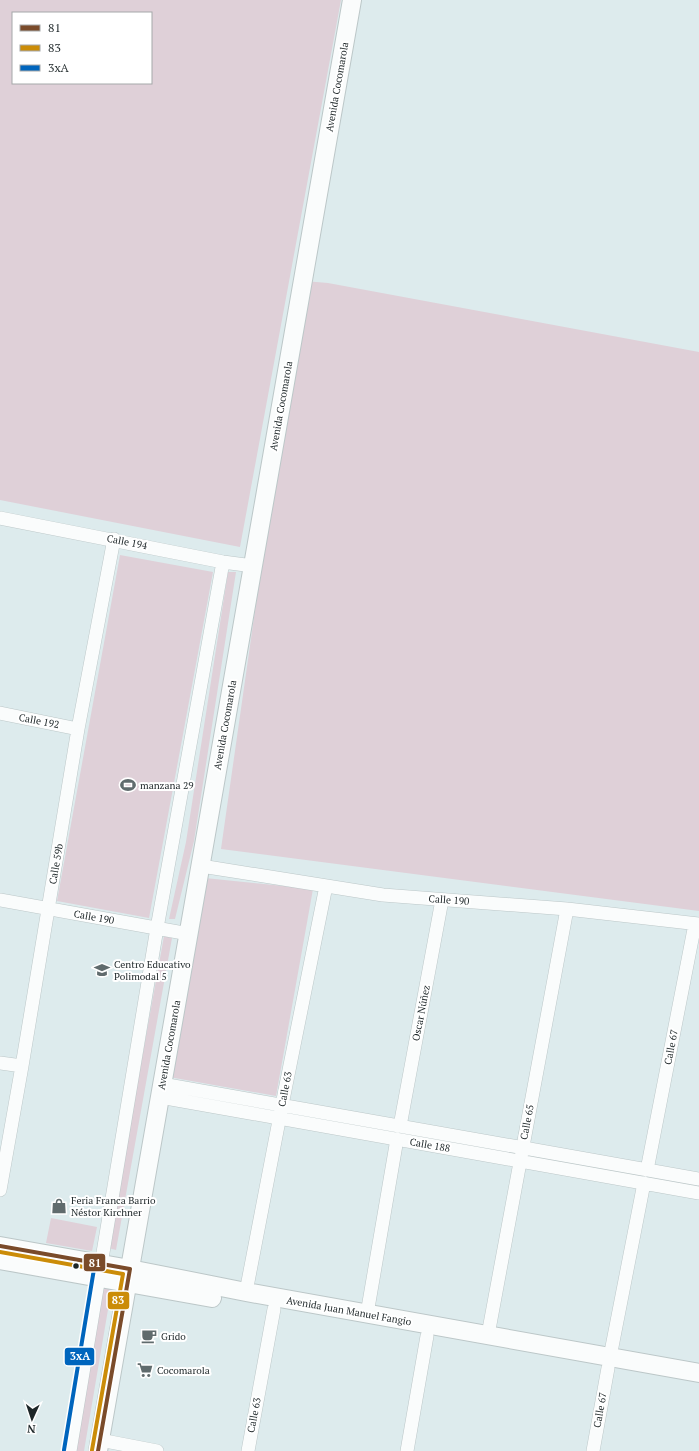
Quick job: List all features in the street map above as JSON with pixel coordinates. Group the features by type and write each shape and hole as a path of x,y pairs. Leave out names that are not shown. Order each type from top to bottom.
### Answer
{"main road":[{"name":"Avenida Cocomarola","path":"99,1446 352,0"},
{"name":"Avenida Juan Manuel Fangio","path":"0,1246 100,1271"},
{"name":"Avenida Juan Manuel Fangio","path":"0,1260 100,1271 246,1292 488,1335 609,1363 699,1386"},
{"name":"Avenida Juan Manuel Fangio","path":"129,1276 274,1309 427,1336 609,1363 699,1373"}],"street":[{"name":"Calle 194","path":"0,518 114,539 223,562 253,566"},
{"name":"Calle 59b","path":"0,1190 78,729 114,539"},
{"path":"70,1451 157,928 223,562"},
{"name":"Calle 192","path":"0,714 78,729"},
{"name":"Calle 190","path":"201,866 383,895 567,909 697,924"},
{"name":"Calle 63","path":"246,1292 279,1118 326,886"},
{"name":"Calle 190","path":"0,900 189,934"},
{"name":"Oscar Núñez","path":"367,1314 398,1133 442,900"},
{"name":"Calle 65","path":"488,1335 567,909"},
{"name":"Calle 67","path":"647,1170 697,924"},
{"path":"0,1063 22,1066"},
{"name":"Calle 188","path":"161,1091 282,1105 520,1161 699,1193"},
{"name":"Calle 188","path":"161,1091 279,1118 523,1148 699,1179"},
{"name":"Calle 67","path":"593,1451 644,1183"},
{"name":"Calle 63","path":"248,1451 274,1309"},
{"path":"407,1451 427,1336"},
{"path":"99,1446 157,1451"}],"shaded area":[{"path":"0,0 341,0 240,547 0,500"},
{"path":"304,281 328,283 699,352 699,911 221,849 294,337"},
{"path":"120,555 213,572 149,918 57,901"},
{"path":"228,572 236,572 194,841 175,919 169,919 186,842"},
{"path":"205,878 313,889 276,1096 169,1077"},
{"path":"164,936 172,938 116,1250 108,1248"},
{"path":"51,1218 97,1227 92,1251 46,1243"},
{"path":"104,1284 112,1286 84,1451 76,1451"}],"transit line":[{"name":"81","path":"0,1246 130,1269"},
{"name":"83","path":"0,1252 123,1274 92,1450"},
{"name":"3xA","path":"64,1450 95,1263"},
{"name":"81","path":"98,1451 130,1269"}],"place":[{"name":"manzana 29","path":"128,785"},
{"name":"Centro Educativo Polimodal 5","path":"102,970"},
{"name":"Feria Franca Barrio Néstor Kirchner","path":"59,1206"},
{"name":"Grido","path":"149,1336"},
{"name":"Cocomarola","path":"145,1370"}]}
